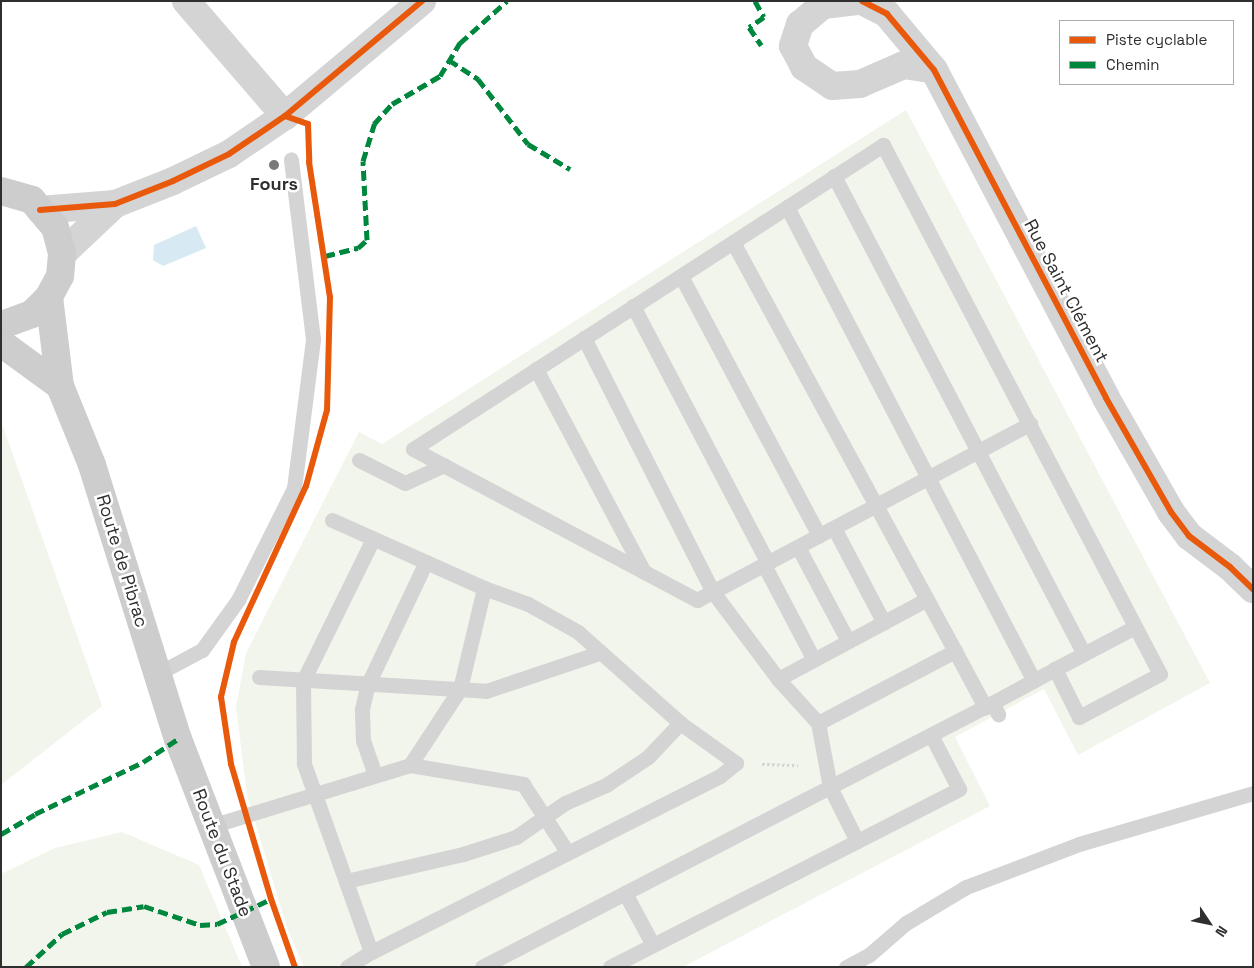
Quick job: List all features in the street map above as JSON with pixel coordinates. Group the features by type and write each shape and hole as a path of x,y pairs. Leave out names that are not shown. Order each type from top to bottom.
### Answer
{"main road":[{"path":"1,325 32,314 49,297 60,276 62,254 55,227 32,200 4,187"},
{"name":"Route de Pibrac","path":"49,297 60,386 92,465 178,739"},
{"path":"1,343 60,386"},
{"name":"Route du Stade","path":"178,739 266,967"}],"street":[{"path":"186,1 285,116"},
{"path":"40,210 115,204 173,182 228,154 285,116 422,1"},
{"path":"857,1 823,5 800,24 793,46 804,66 832,86 860,84 904,65 934,70"},
{"name":"Rue Saint Clément","path":"862,1 887,14 934,70 1106,398 1171,512 1189,536 1230,567 1253,589"},
{"path":"62,254 115,204"}],"lane":[{"path":"1030,424 697,600 413,449 883,145 1030,424 1160,674 1079,717 1056,669"},
{"path":"158,674 202,650 238,600 294,488 313,339 291,158"},
{"path":"834,176 1084,654"},
{"path":"787,207 1034,681"},
{"path":"733,242 927,599 956,651 992,708"},
{"path":"681,276 819,536"},
{"path":"633,306 814,660"},
{"path":"584,338 714,592 778,679 818,722 830,787 857,841"},
{"path":"536,369 644,572"},
{"path":"359,460 405,483 444,465"},
{"path":"332,520 484,588 528,604 578,632 599,653 680,723 736,763 720,776 371,952 347,967"},
{"path":"834,528 884,623"},
{"path":"371,952 304,764 303,681 373,539"},
{"path":"798,547 848,641"},
{"path":"375,775 363,741 362,708 368,684 426,562"},
{"path":"410,764 460,689 484,588"},
{"path":"778,679 927,599"},
{"path":"482,967 931,735 992,708 1034,681 1135,627"},
{"path":"818,722 956,651"},
{"path":"259,677 486,691 599,653"},
{"path":"346,881 464,854 516,837 565,802 606,784 648,757 680,723"},
{"path":"610,967 959,789 931,735"},
{"path":"212,826 410,764 523,784 568,853"},
{"path":"846,967 869,955 906,924 966,887 1079,844 1253,792"},
{"path":"626,893 653,945"}],"path":[{"path":"736,763 811,765 826,762"}],"shaded area":[{"path":"906,110 1210,683 1078,755 1044,689 955,737 990,806 683,967 304,967 287,928 247,795 236,707 246,653 359,432 382,444"},
{"path":"196,226 206,248 163,266 153,260 154,245"},
{"path":"1,421 102,706 1,785"},
{"path":"122,832 199,865 242,967 1,967 1,874 55,848"}],"marked path":[{"path":"325,256 358,248 367,240 363,161 374,124 392,104 440,76 460,43 507,1"},
{"path":"755,1 764,17 749,27 761,45"},
{"path":"449,60 478,79 528,144 570,169"},
{"path":"1,834 35,814 143,762 178,739"},
{"path":"26,967 62,934 107,912 144,906 200,925 217,924 271,899"}],"cycle path":[{"path":"40,210 115,204 173,181 229,154 285,116 422,1"},
{"path":"862,1 887,14 934,70 1106,398 1171,512 1189,536 1230,567 1253,589"},
{"path":"285,116 308,124 309,162 330,297 327,410 306,486 234,642 221,697 231,764 271,899 295,967"}],"place":[{"name":"Fours","path":"274,165"}]}
